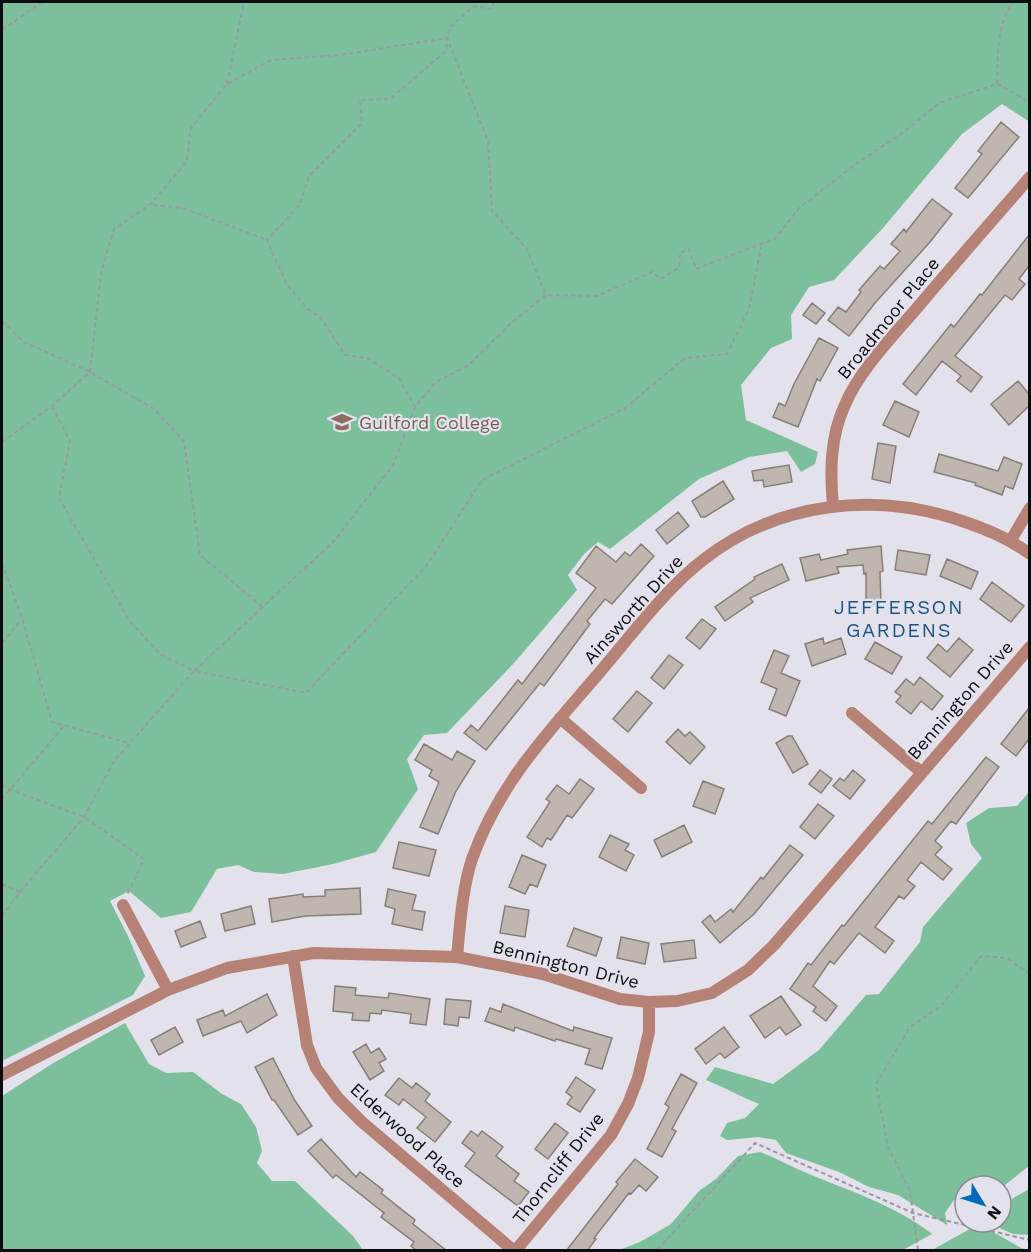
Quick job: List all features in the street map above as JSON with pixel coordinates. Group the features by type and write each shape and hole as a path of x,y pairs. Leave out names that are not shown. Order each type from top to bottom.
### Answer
{"street":[{"name":"Broadmoor Place","path":"833,506 831,479 835,434 843,407 853,388 899,329 1029,177"},
{"name":"Ainsworth Drive","path":"457,957 461,909 472,860 506,786 545,734 674,587 703,560 734,538 769,522 833,506 899,506 941,513 1011,540 1029,554"},
{"path":"1011,540 1029,508"},
{"name":"Bennington Drive","path":"2,1075 168,990 227,968 314,953 457,957 543,974 620,999 649,1002 677,1001 712,993 748,970 774,945 1029,647"},
{"path":"852,713 921,772"},
{"path":"560,718 641,788"},
{"path":"123,905 168,990"},
{"name":"Elderwood Place","path":"293,956 307,1045 316,1068 338,1098 362,1122 514,1251"},
{"name":"Thorncliff Drive","path":"514,1251 611,1135 628,1104 638,1078 649,1032 649,1002"}],"path":[{"path":"2,30 42,2"},
{"path":"227,84 244,2"},
{"path":"267,240 300,204 309,176 362,123 360,100 390,99 446,51 449,28 474,6 492,9 494,2"},
{"path":"997,84 998,37 1013,2"},
{"path":"2,442 52,406 90,372 101,273 114,229 151,204 187,161 191,128 227,84 271,60 340,55 447,38"},
{"path":"447,38 488,141 492,211 526,248 546,295"},
{"path":"2,916 84,817 114,761 129,743 194,671 334,541 393,465 415,407 436,382 467,366 511,323 546,295 597,296 652,272 660,279 678,268 680,253 689,249 696,269 776,238 798,209 853,166 908,129 939,102 997,84 1029,102"},
{"path":"151,204 182,208 267,240 287,285 308,309 321,318 345,355 367,358 399,378 415,407"},
{"path":"52,406 70,441 58,498 129,621 160,654 194,671 306,693 427,565 482,480 626,408 685,358 727,354 749,309 762,243"},
{"path":"2,321 24,342 90,372 154,409 184,441 200,555 263,607"},
{"path":"2,563 22,618 52,722 129,743"},
{"path":"2,643 22,618"},
{"path":"2,799 64,725"},
{"path":"2,784 11,790 84,817 144,859 123,905"},
{"path":"2,884 20,892"},
{"path":"918,1251 910,1191 888,1147 876,1084 910,1027 941,1006 981,956 1006,958 1029,974"},
{"path":"657,1251 754,1143 913,1213 1029,1240"}],"green space":[{"name":"Guilford College","path":"2,2 1029,2 1030,122 1002,104 962,134 883,228 834,280 809,287 791,315 792,339 771,348 741,385 746,420 818,452 815,464 801,472 787,451 749,457 699,479 610,549 598,542 585,553 568,575 577,590 514,663 447,733 424,735 407,759 418,789 376,852 283,874 254,872 238,865 217,869 191,912 161,918 129,891 110,901 145,976 133,995 2,1061"},
{"path":"1029,792 1029,1166 1013,1179 1013,1174 953,1174 953,1201 945,1213 947,1225 898,1195 869,1187 839,1172 786,1153 776,1140 758,1137 727,1140 720,1136 727,1123 745,1118 759,1104 706,1080 715,1067 773,1084 819,1050 866,995 879,994 920,942 923,927 982,858 971,844 966,823 989,808 1017,806"},
{"path":"125,1023 149,1064 166,1073 193,1072 222,1094 241,1104 256,1127 262,1151 257,1163 272,1181 295,1181 353,1236 363,1250 2,1250 2,1096 55,1062"},
{"path":"760,1152 886,1206 932,1234 903,1250 619,1250 640,1242 671,1224 699,1191 716,1179 738,1156"},
{"path":"1029,1189 1029,1235 1013,1234 1013,1198"},
{"path":"961,1234 996,1234 1029,1250 932,1250"}],"building":[{"path":"1001,122 1019,137 968,198 955,188 982,154 978,151"},
{"path":"932,199 952,214 849,336 828,320 838,307 846,312 861,292 859,290 880,266 884,269 900,251 891,244 904,229 906,232"},
{"path":"1029,235 1029,266 1019,279 1025,284 1012,300 1005,295 955,356 982,377 971,392 957,381 961,376 942,361 916,395 903,384 951,324 954,327 980,294 982,295"},
{"path":"812,303 825,313 816,324 803,315"},
{"path":"819,338 838,348 820,381 817,379 798,427 773,417 779,403 785,406"},
{"path":"1018,381 1029,394 1029,406 1009,425 991,404"},
{"path":"895,401 919,412 909,437 883,425"},
{"path":"878,443 896,446 890,483 872,479"},
{"path":"939,454 998,471 1004,457 1022,464 1013,489 1005,486 1002,495 975,485 976,483 934,472"},
{"path":"789,465 792,482 764,487 763,480 754,481 752,471"},
{"path":"723,481 734,499 705,517 701,517 692,501"},
{"path":"678,512 689,526 667,544 656,530"},
{"path":"641,544 654,556 612,604 605,599 587,621 590,624 544,686 540,683 486,750 464,733 471,725 478,731 518,680 522,684 596,588 576,573 596,546 616,562 625,552 630,556"},
{"path":"881,546 883,571 880,572 881,604 866,604 866,573 864,574 863,565 837,567 839,573 806,581 800,558 819,554 821,560 848,554 847,550"},
{"path":"898,550 930,555 926,575 895,570"},
{"path":"947,559 978,572 971,589 940,576"},
{"path":"782,564 789,580 750,598 753,602 725,621 715,607 755,579 754,577"},
{"path":"992,582 1024,606 1011,622 980,599"},
{"path":"702,619 716,629 700,649 686,638"},
{"path":"823,638 824,644 841,638 846,654 812,666 805,644"},
{"path":"959,638 973,650 950,677 927,658 938,644 947,652"},
{"path":"875,642 902,657 892,674 865,659"},
{"path":"774,650 789,656 781,673 800,681 786,716 769,709 777,689 761,682"},
{"path":"669,655 683,665 664,689 651,678"},
{"path":"920,677 943,696 932,710 921,701 911,714 896,702 901,696 895,692 906,679 914,685"},
{"path":"637,691 652,703 628,732 613,719"},
{"path":"1029,708 1029,739 1016,756 1001,744"},
{"path":"678,729 685,736 690,732 705,747 690,764 666,742"},
{"path":"792,736 808,764 793,773 776,743"},
{"path":"424,744 452,760 457,751 475,761 456,791 438,834 420,827 439,782 429,776 432,770 415,760"},
{"path":"986,757 999,767 956,824 951,821 935,841 942,847 935,855 952,869 943,880 921,862 907,880 915,886 904,899 899,896 875,927 894,941 885,953 859,933 834,964 830,961 813,986 837,1006 826,1021 813,1011 816,1007 790,989 808,963 811,965 928,821 932,824"},
{"path":"820,770 832,779 821,793 809,784"},
{"path":"853,770 865,780 850,799 833,786 840,778 844,781"},
{"path":"580,779 594,789 572,818 567,815 551,840 547,838 542,847 527,837 550,802 546,799 557,785 569,794"},
{"path":"703,781 724,789 715,814 693,806"},
{"path":"818,804 834,816 815,839 800,827"},
{"path":"684,825 692,842 662,857 654,840"},
{"path":"610,835 629,844 625,850 634,855 626,871 599,857"},
{"path":"399,842 436,850 429,876 393,868"},
{"path":"790,845 803,855 754,914 720,943 702,922 710,915 715,922 731,909 733,912"},
{"path":"522,855 546,865 537,887 530,884 525,894 509,887"},
{"path":"360,888 361,914 305,916 272,922 269,899 303,894 303,897 325,896 325,890"},
{"path":"388,889 416,895 412,910 425,912 422,930 392,924 395,909 385,906"},
{"path":"251,906 255,924 225,931 221,914"},
{"path":"505,906 529,910 525,937 500,933"},
{"path":"200,921 206,937 181,947 175,931"},
{"path":"574,928 602,938 596,956 567,946"},
{"path":"621,937 649,943 645,964 617,958"},
{"path":"694,940 696,958 664,962 661,944"},
{"path":"335,986 356,988 355,995 388,998 389,993 430,999 426,1025 410,1023 411,1014 382,1010 381,1014 370,1013 369,1021 352,1020 353,1013 333,1011"},
{"path":"267,994 277,1015 247,1033 241,1021 203,1036 197,1020 223,1010 225,1016"},
{"path":"781,996 801,1025 786,1035 780,1027 765,1038 750,1016"},
{"path":"446,999 471,1001 469,1018 459,1017 458,1026 444,1024"},
{"path":"503,1004 573,1031 574,1027 612,1038 602,1069 585,1064 590,1049 556,1039 555,1041 515,1027 514,1031 485,1021 490,1008 501,1012"},
{"path":"175,1027 183,1042 159,1055 151,1040"},
{"path":"724,1027 739,1047 725,1058 720,1053 706,1064 695,1049"},
{"path":"366,1044 371,1053 379,1048 386,1059 379,1063 384,1071 370,1080 353,1052"},
{"path":"273,1058 294,1099 312,1126 298,1135 272,1100 255,1067"},
{"path":"681,1074 697,1083 672,1129 676,1131 662,1157 647,1149 669,1107 665,1104"},
{"path":"576,1077 595,1090 580,1112 567,1104 572,1097 566,1092"},
{"path":"399,1078 412,1088 416,1083 430,1094 425,1101 451,1122 435,1142 417,1128 426,1117 403,1099 399,1105 385,1095"},
{"path":"555,1123 568,1133 548,1159 535,1149"},
{"path":"471,1131 478,1136 482,1131 503,1147 496,1156 519,1174 514,1181 529,1192 518,1206 465,1166 475,1153 462,1143"},
{"path":"321,1139 356,1177 360,1172 383,1190 381,1193 415,1220 413,1224 447,1251 417,1251 411,1246 414,1242 381,1217 384,1213 336,1175 333,1178 308,1151"},
{"path":"635,1159 658,1177 646,1191 639,1185 631,1194 629,1193 594,1238 596,1239 587,1251 566,1251 618,1184 616,1182"}],"place":[{"name":"Guilford College","path":"342,422"}],"district":[{"name":"JEFFERSON GARDENS","path":"899,618"}]}
